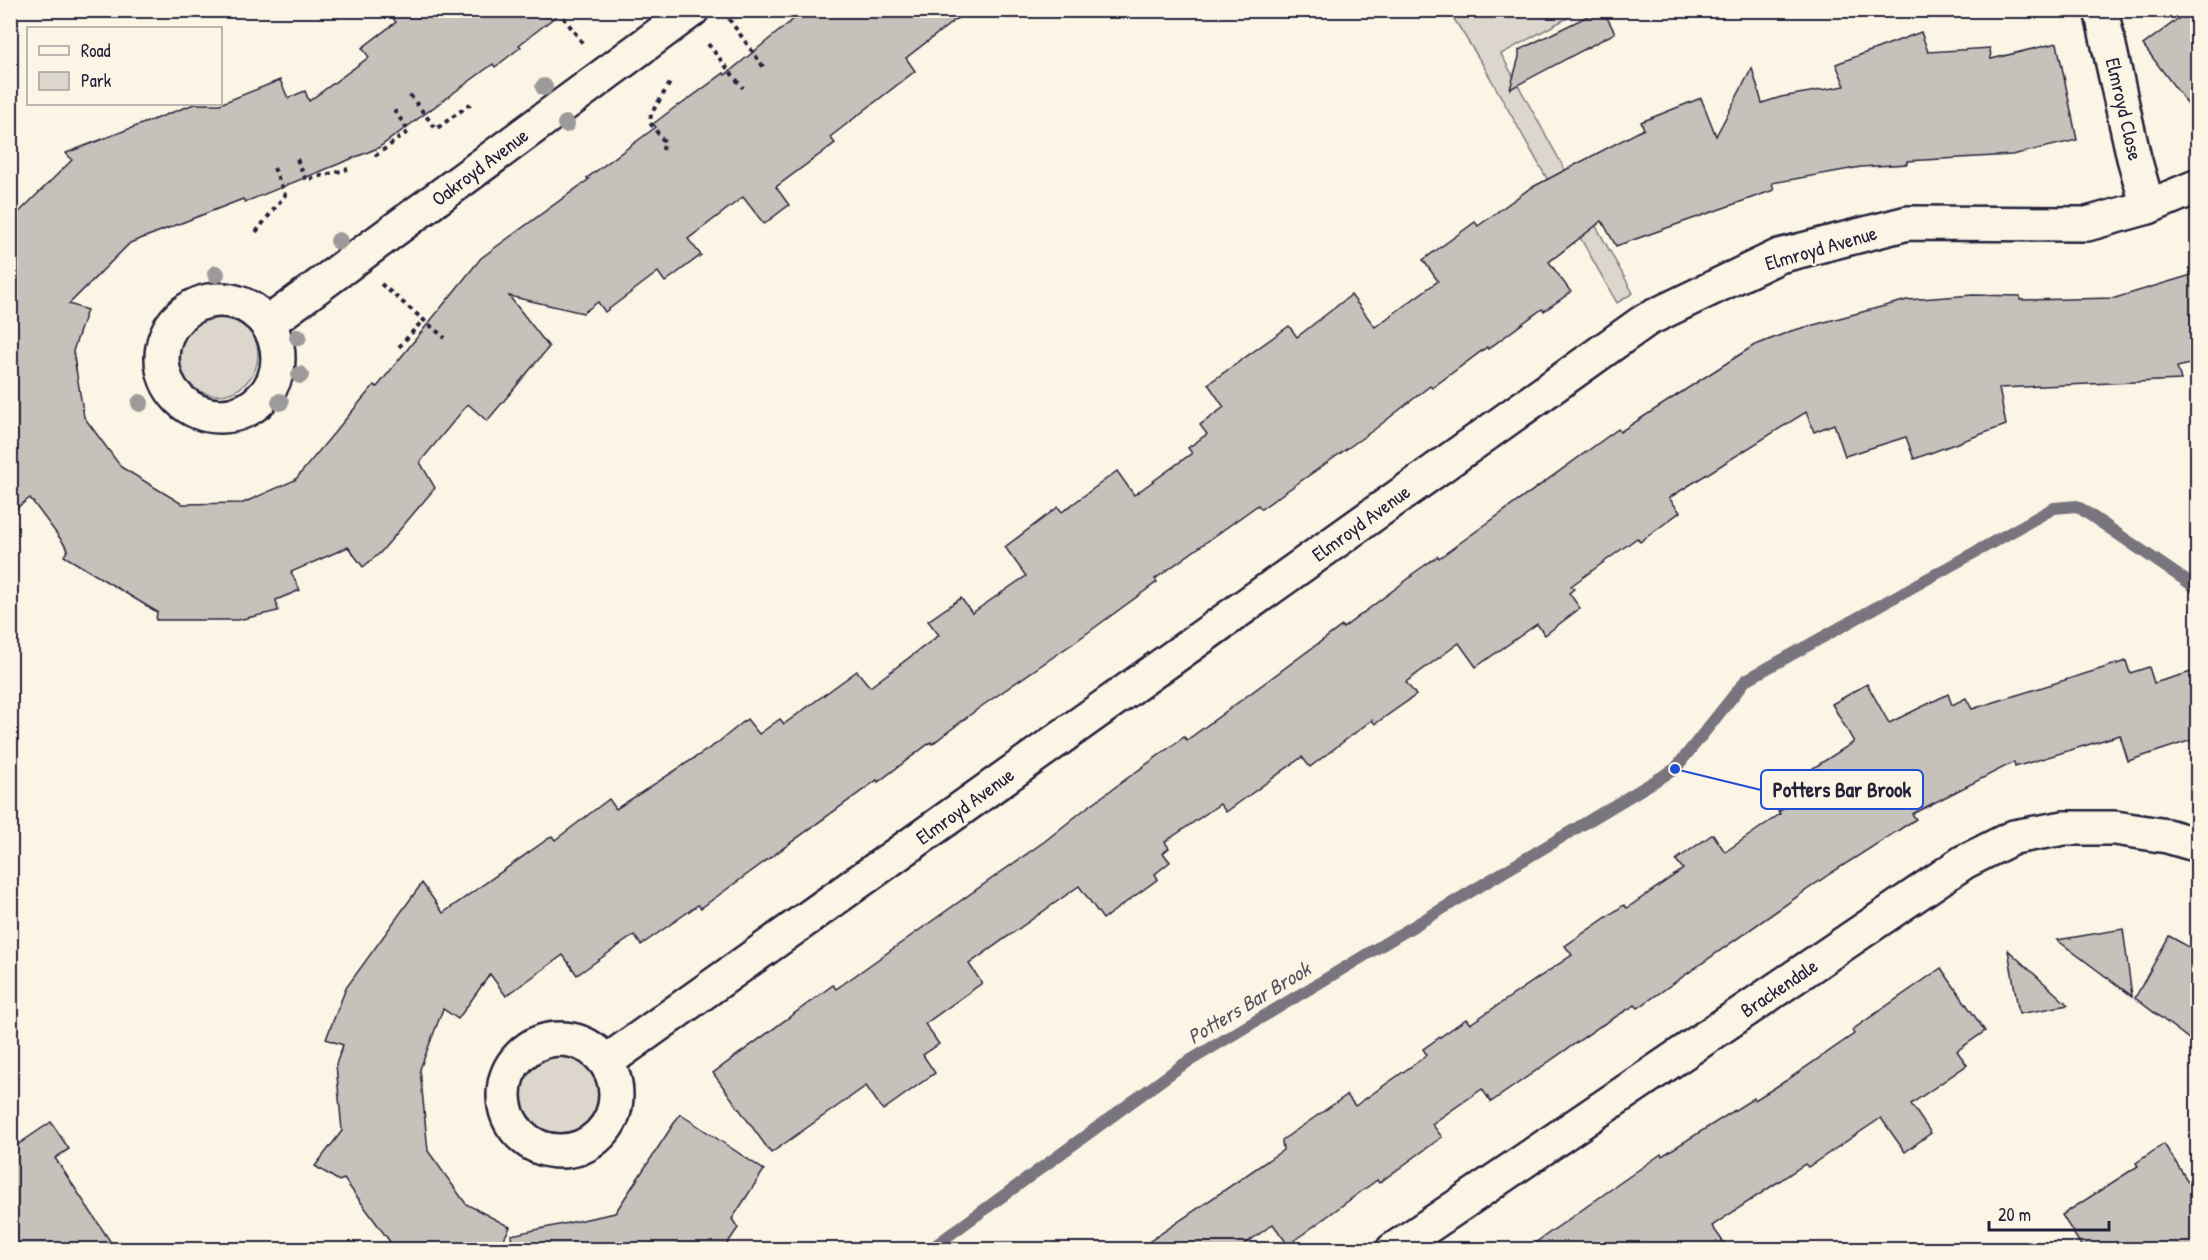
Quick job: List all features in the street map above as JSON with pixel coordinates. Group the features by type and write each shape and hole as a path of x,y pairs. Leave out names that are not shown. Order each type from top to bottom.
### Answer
{"street":[{"name":"Elmroyd Close","path":"2101,10 2134,158 2148,207"},
{"name":"Oakroyd Avenue","path":"267,324 697,23"},
{"name":"Elmroyd Avenue","path":"606,1062 1646,320 1779,256 1908,223 2087,224 2148,207 2198,186"},
{"name":"Brackendale","path":"1393,1250 1964,862 2014,837 2064,828 2115,828 2167,836 2198,844"}],"path":[{"path":"558,10 589,50"},
{"path":"595,10 597,14 601,10"},
{"path":"728,17 765,69"},
{"path":"697,23 743,88"},
{"path":"663,150 664,141 650,123 651,114 670,83"},
{"path":"410,95 436,129 473,102"},
{"path":"375,156 409,131 394,110"},
{"path":"297,159 306,180 348,169"},
{"path":"256,232 285,195 274,168"},
{"path":"375,279 445,338"},
{"path":"399,347 423,320"}],"green space":[{"path":"1449,11 1580,11 1501,54 1633,293 1617,303 1483,65"},
{"path":"209,313 225,313 240,320 251,331 258,346 255,370 246,383 225,395 209,395 194,388 183,377 176,362 176,346 183,331 194,320"},
{"path":"560,1055 575,1058 588,1067 597,1080 600,1095 597,1110 588,1123 575,1132 560,1135 545,1132 532,1123 523,1110 520,1095 523,1080 532,1067 545,1058"}],"building":[{"path":"387,10 564,10 495,67 493,64 378,148 245,202 243,199 130,243 69,304 87,310 73,351 84,417 121,467 182,504 243,503 295,480 374,385 377,387 481,258 656,127 653,124 678,105 724,73 725,75 805,10 968,10 906,58 915,71 830,137 835,143 776,187 789,205 764,224 743,197 688,239 701,255 665,282 658,272 605,312 598,302 583,313 509,296 549,347 487,421 468,404 420,462 435,488 380,553 363,567 348,547 291,572 300,590 276,600 278,611 238,620 156,620 157,612 64,556 68,549 30,498 10,513 10,221 72,160 66,153 191,105 222,105 280,80 288,98 305,91 309,101 369,57 362,48 396,22"},
{"path":"1603,10 1615,33 1510,89 1519,50"},
{"path":"2190,10 2198,10 2198,118 2143,45"},
{"path":"1921,32 1928,52 1990,48 1991,59 2057,43 2077,140 2012,155 1907,161 1907,164 1861,167 1772,183 1774,190 1616,246 1602,221 1549,262 1571,292 1544,311 1542,309 1432,388 1430,386 1375,429 1261,509 1258,505 1155,579 1157,582 1075,642 979,708 932,744 931,742 878,782 877,780 701,908 698,905 641,945 634,935 577,975 563,955 506,996 490,974 458,1019 443,1009 420,1069 428,1151 466,1204 510,1227 498,1250 396,1250 344,1179 339,1181 315,1166 342,1131 336,1064 343,1045 326,1039 346,988 422,883 443,913 552,836 555,840 609,799 616,809 716,744 747,719 759,734 780,719 784,724 857,671 870,687 939,635 928,621 961,598 972,613 1026,576 1005,547 1058,507 1062,512 1117,471 1134,495 1192,453 1188,448 1207,434 1200,425 1224,407 1208,384 1289,326 1297,337 1351,295 1375,327 1438,281 1423,260 1475,222 1478,226 1529,189 1644,129 1641,122 1701,98 1716,136 1752,68 1762,103 1781,97 1845,86 1836,64"},
{"path":"2198,273 2198,362 2177,367 2181,380 1999,388 2006,425 1914,459 1906,437 1845,456 1834,424 1814,432 1806,412 1669,498 1680,512 1640,542 1637,538 1571,586 1574,589 1569,593 1580,608 1545,635 1537,624 1476,667 1459,643 1406,682 1416,695 1375,724 1372,720 1310,767 1302,757 1226,812 1220,804 1165,842 1169,848 1163,853 1170,862 1155,874 1158,879 1103,919 1079,886 969,964 982,983 925,1024 939,1044 923,1055 935,1073 883,1110 866,1086 771,1153 713,1073 833,985 836,989 1045,841 1184,737 1187,740 1342,626 1343,628 1411,575 1438,556 1439,558 1618,429 1620,432 1753,346 1791,331 1907,300 1973,295 2020,296 2020,300 2115,298"},
{"path":"2126,661 2130,673 2149,667 2154,683 2198,670 2198,738 2128,761 2120,735 2015,767 2014,762 1912,814 1916,819 1831,873 1638,1008 1635,1005 1599,1027 1491,1102 1482,1089 1432,1124 1442,1137 1379,1183 1377,1180 1288,1245 1273,1224 1237,1250 1137,1250 1283,1150 1282,1140 1347,1095 1355,1106 1427,1055 1423,1049 1466,1019 1470,1024 1572,955 1565,946 1624,905 1627,908 1683,869 1676,860 1713,834 1725,852 1803,796 1793,781 1854,742 1832,704 1867,684 1889,723 1948,694 1952,705 1966,698 1972,709"},
{"path":"2123,929 2132,996 2057,940"},
{"path":"2169,936 2198,952 2198,1046 2135,998"},
{"path":"2008,950 2068,1005 2019,1014"},
{"path":"1941,968 1985,1031 1957,1051 1967,1065 1911,1104 1931,1133 1905,1152 1881,1118 1808,1167 1805,1164 1712,1226 1729,1250 1525,1250 1661,1154 1662,1156 1787,1080 1854,1034 1852,1030"},
{"path":"680,1114 764,1170 732,1219 738,1228 723,1250 513,1250 511,1235 615,1213"},
{"path":"51,1122 69,1149 55,1158 116,1250 10,1250 10,1150"},
{"path":"2164,1144 2198,1197 2198,1250 2084,1250 2062,1215 2138,1166 2136,1163"}],"waterway":[{"name":"Potters Bar Brook","path":"929,1250 1181,1066 1675,769 1746,680 2054,508 2077,506 2198,589"}],"place":[{"name":"Potters Bar Brook","path":"1675,769"}]}
